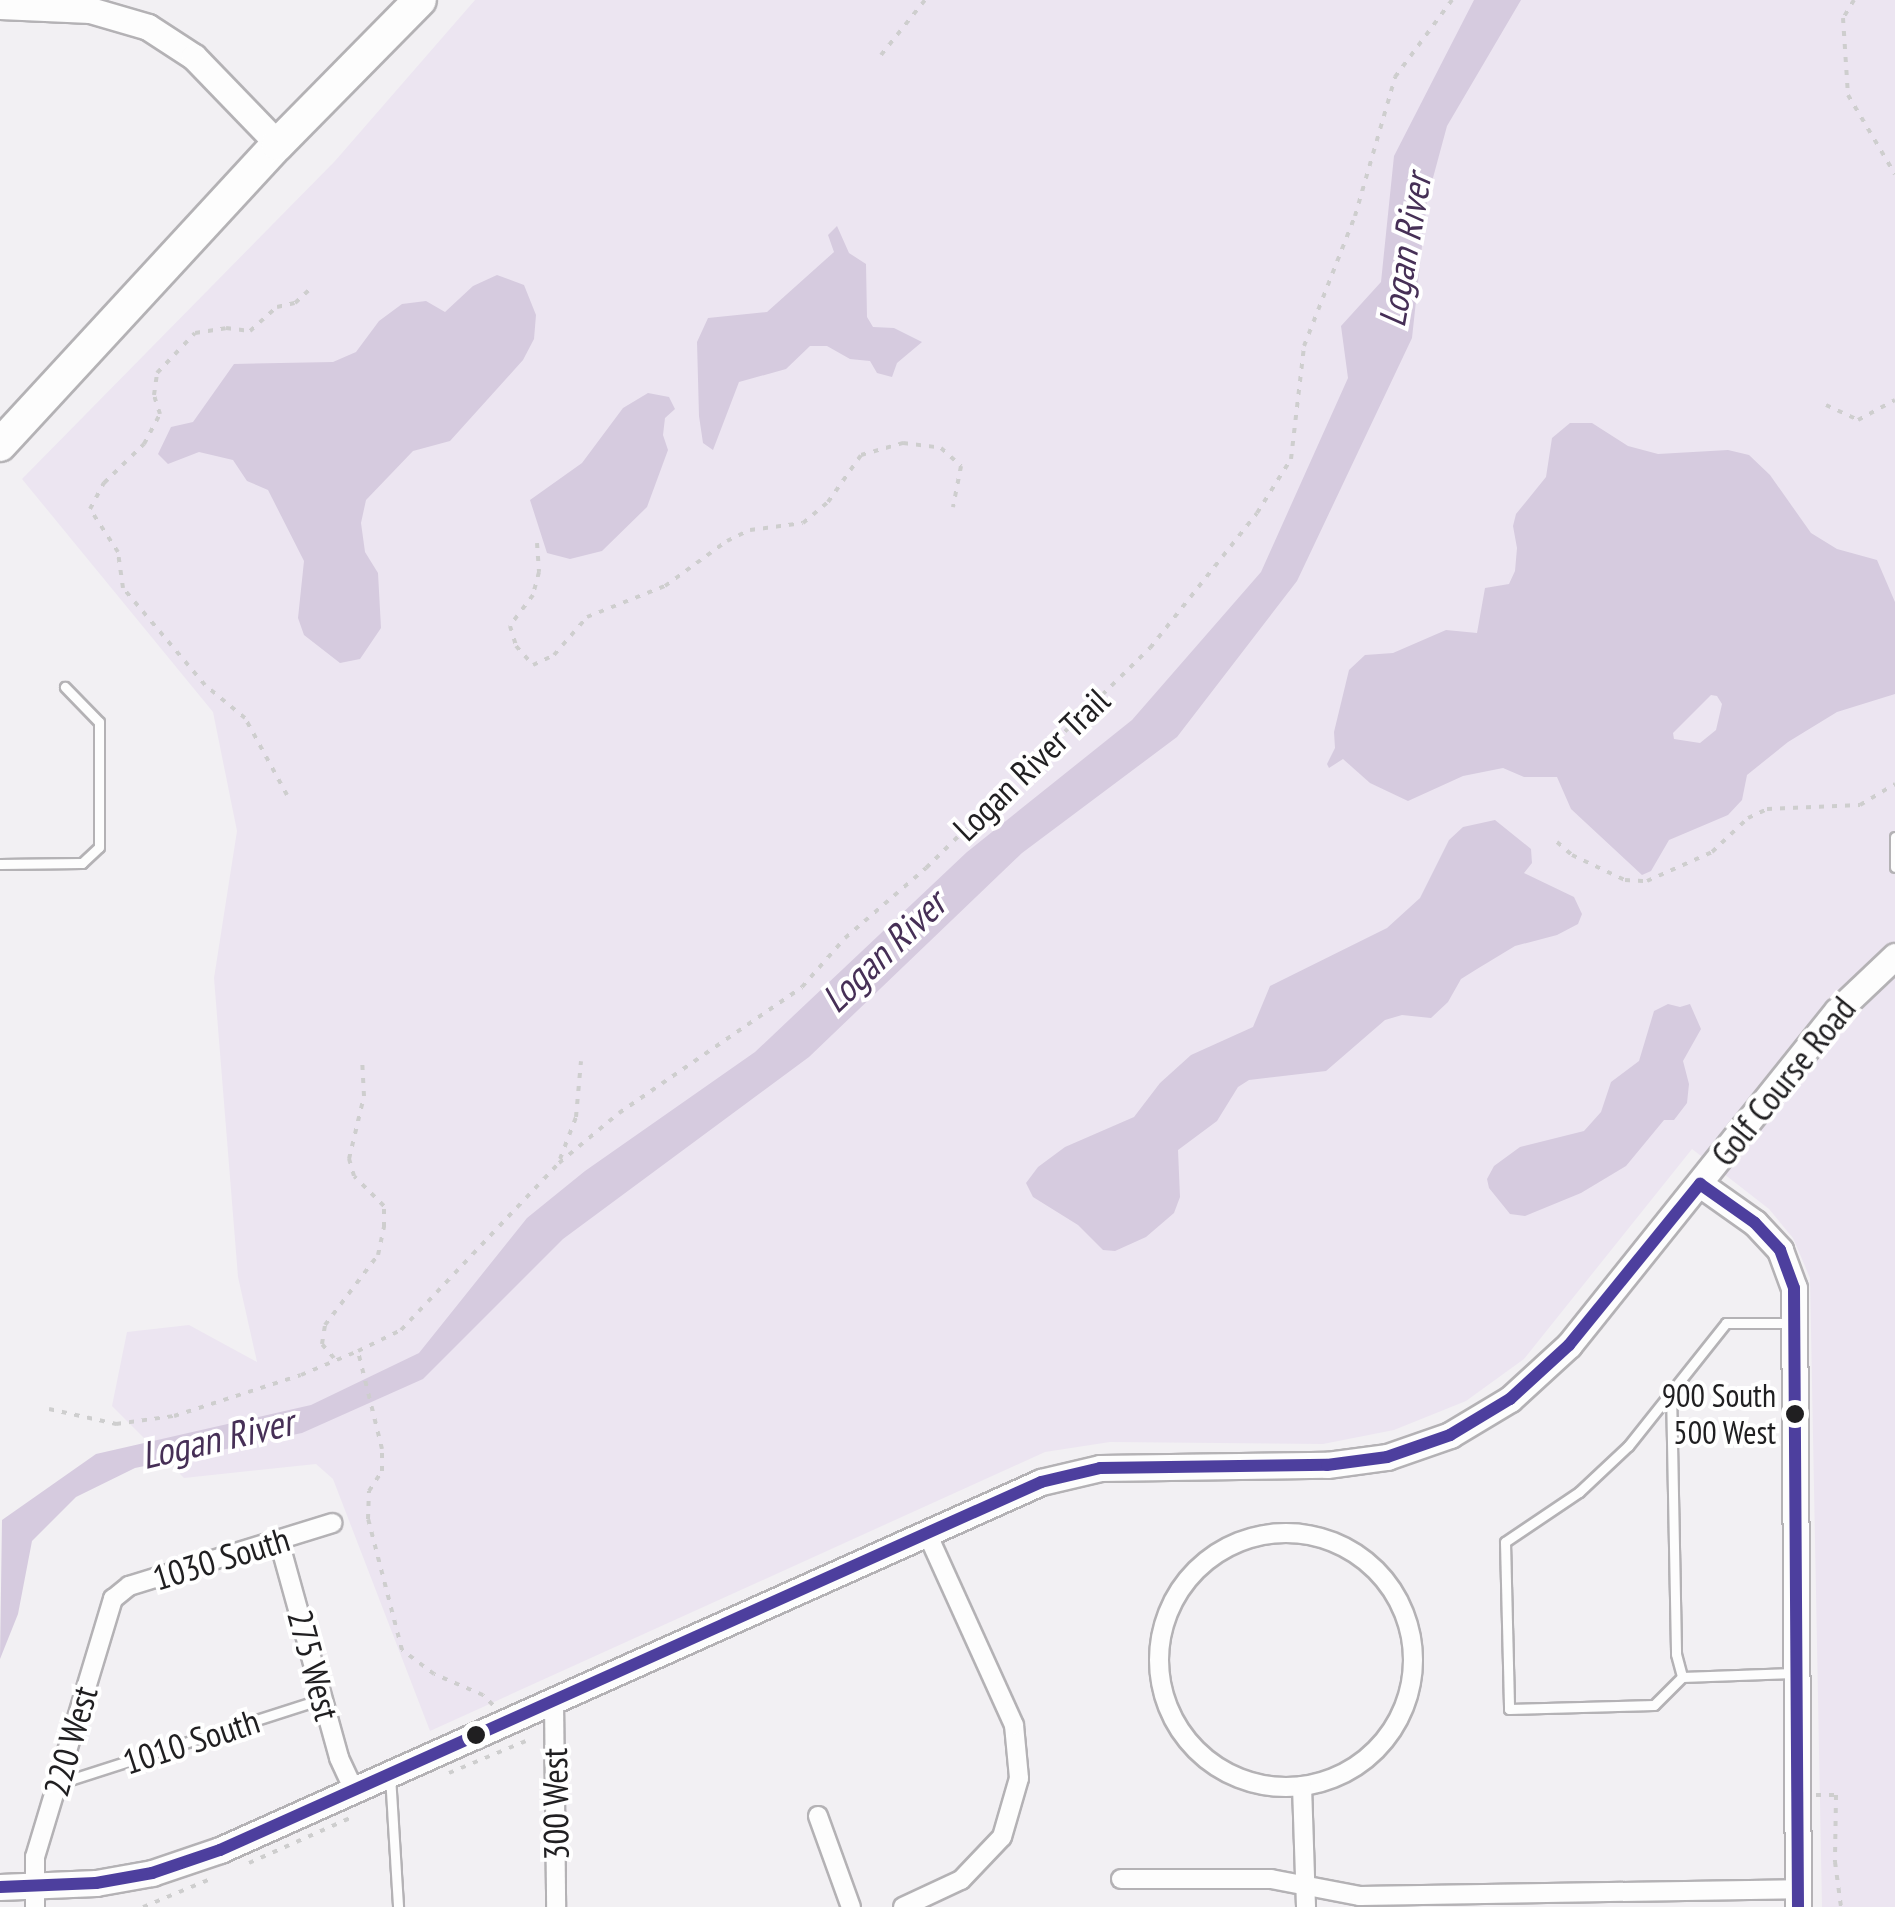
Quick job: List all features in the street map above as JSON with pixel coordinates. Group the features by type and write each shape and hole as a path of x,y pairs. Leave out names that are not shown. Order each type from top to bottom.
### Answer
{"highway":[{"path":"0,445 278,144 420,0"}],"street":[{"path":"0,6 90,10 148,27 194,58 278,144"},
{"name":"Golf Course Road","path":"0,1886 35,1896 152,1873 220,1850 1040,1482 1100,1468 1327,1465 1387,1457 1450,1435 1510,1399 1569,1345 1837,1011 1895,956"},
{"path":"1121,1879 1271,1879 1360,1896 1798,1898 1794,1288 1780,1250 1756,1223 1700,1184"},
{"name":"1030 South","path":"113,1598 129,1586 332,1523"},
{"path":"1284,1532 1326,1539 1360,1556 1387,1582 1405,1615 1413,1652 1410,1690 1395,1725 1371,1754 1339,1775 1302,1786 1248,1780 1222,1770 1190,1744 1168,1709 1158,1668 1168,1615 1179,1590 1207,1559 1244,1540 1284,1532"},
{"path":"903,1907 961,1880 1002,1837 1020,1778 1014,1726 927,1533"},
{"name":"275 West","path":"279,1540 339,1758 353,1788"},
{"name":"220 West","path":"35,1896 35,1857 113,1598"},
{"name":"300 West","path":"554,1700 556,1907"},
{"path":"1302,1786 1306,1907"},
{"path":"818,1816 851,1907"}],"lane":[{"path":"0,864 82,863 100,847 99,722 66,687"},
{"path":"1895,837 1895,867"},
{"path":"1794,1323 1726,1323 1628,1446 1604,1470 1579,1492 1505,1542 1509,1709 1654,1706 1682,1677 1796,1673"},
{"path":"1670,1389 1676,1654 1682,1677"},
{"name":"1010 South","path":"59,1783 324,1698"},
{"path":"390,1772 398,1907"}],"path":[{"path":"881,55 925,0"},
{"name":"Logan River Trail","path":"49,1408 116,1424 174,1416 301,1375 400,1330 559,1163 619,1114 802,987 845,938 926,868 1150,648 1257,512 1291,459 1304,346 1354,216 1394,77 1452,0"},
{"path":"1854,0 1842,18 1848,95 1895,174"},
{"path":"287,795 245,718 205,686 123,588 118,552 90,509 104,483 144,444 160,414 154,395 157,373 196,333 226,328 250,331 278,306 296,304 313,286"},
{"path":"1826,405 1858,420 1895,400"},
{"path":"536,542 539,572 533,596 510,626 516,646 533,665 554,655 587,617 665,586 727,541 750,530 803,523 828,502 861,455 904,443 941,448 961,466 954,507"},
{"path":"1557,842 1572,855 1626,880 1648,881 1712,852 1748,818 1767,809 1860,805 1895,784"},
{"path":"559,1163 576,1118 581,1061"},
{"path":"334,1358 322,1344 324,1325 378,1255 384,1227 384,1206 354,1176 349,1159 364,1096 362,1063"},
{"path":"358,1351 375,1411 382,1471 369,1491 368,1520 402,1650 434,1674 483,1695 493,1705"},
{"path":"1816,1795 1836,1795 1835,1862 1842,1907"}],"shaded area":[{"path":"475,0 1895,0 1895,1907 1822,1907 1810,1278 1793,1238 1769,1209 1692,1149 1524,1359 1466,1401 1394,1430 1323,1444 1110,1442 1045,1452 430,1731 333,1479 316,1464 184,1478 112,1406 127,1332 189,1325 257,1362 238,1277 214,978 237,831 213,712 22,479 335,161"}],"water":[{"name":"Logan River","path":"1474,0 1521,0 1447,126 1427,200 1412,338 1297,581 1177,737 1022,853 809,1057 563,1239 423,1379 302,1433 135,1468 76,1497 32,1541 18,1614 0,1659 2,1520 96,1454 311,1405 419,1353 527,1218 585,1171 755,1052 967,852 1132,720 1261,572 1348,378 1341,326 1381,282 1394,156"},
{"path":"837,226 849,253 866,264 867,317 873,327 894,328 922,342 897,363 892,377 877,373 870,361 850,359 827,346 810,346 786,369 739,382 713,450 703,443 699,416 697,342 708,318 767,312 834,252 828,235"},
{"path":"497,275 524,285 536,315 534,339 523,360 450,441 413,451 366,500 361,523 365,552 378,573 381,628 360,659 340,663 304,635 298,618 304,561 268,490 247,481 233,460 199,452 168,464 158,454 171,427 193,422 234,364 333,362 356,352 379,321 402,304 426,301 445,312 473,286"},
{"path":"648,393 669,397 675,409 665,418 663,435 668,450 647,507 602,551 570,559 547,553 530,500 582,463 623,408"},
{"path":"1570,423 1592,423 1628,446 1658,454 1728,450 1749,455 1770,475 1811,533 1837,549 1877,560 1895,602 1895,694 1837,712 1788,742 1747,775 1742,800 1728,815 1669,840 1651,871 1642,875 1571,809 1557,777 1524,777 1503,768 1463,776 1408,801 1370,783 1343,759 1329,768 1327,764 1335,748 1334,732 1349,670 1365,655 1393,653 1446,630 1477,633 1485,588 1509,584 1515,571 1516,514 1546,477 1552,438","holes":["1711,695 1717,696 1722,704 1716,730 1700,743 1674,739 1673,733"]},
{"path":"1495,820 1531,849 1532,863 1524,873 1574,897 1582,914 1578,924 1557,935 1515,946 1461,979 1448,1002 1431,1018 1402,1015 1385,1020 1326,1071 1249,1080 1238,1087 1217,1121 1178,1150 1180,1197 1174,1213 1146,1237 1115,1251 1103,1250 1078,1225 1033,1197 1026,1183 1038,1167 1065,1147 1134,1117 1160,1083 1191,1055 1253,1027 1270,986 1387,928 1420,898 1449,840 1463,827"},
{"path":"1668,1004 1690,1004 1701,1029 1683,1061 1689,1084 1687,1103 1674,1120 1664,1120 1626,1166 1581,1193 1525,1216 1510,1214 1489,1188 1487,1179 1494,1166 1520,1147 1584,1131 1601,1112 1611,1082 1639,1061 1654,1011"}],"transit line":[{"path":"1700,1184 1755,1223 1780,1250 1794,1288 1798,1907"},
{"path":"0,1887 96,1883 152,1873 220,1850 1041,1482 1100,1468 1327,1465 1387,1457 1450,1435 1510,1399 1569,1345 1700,1184"}],"place":[{"name":"900 South 500 West","path":"1795,1414"}]}
